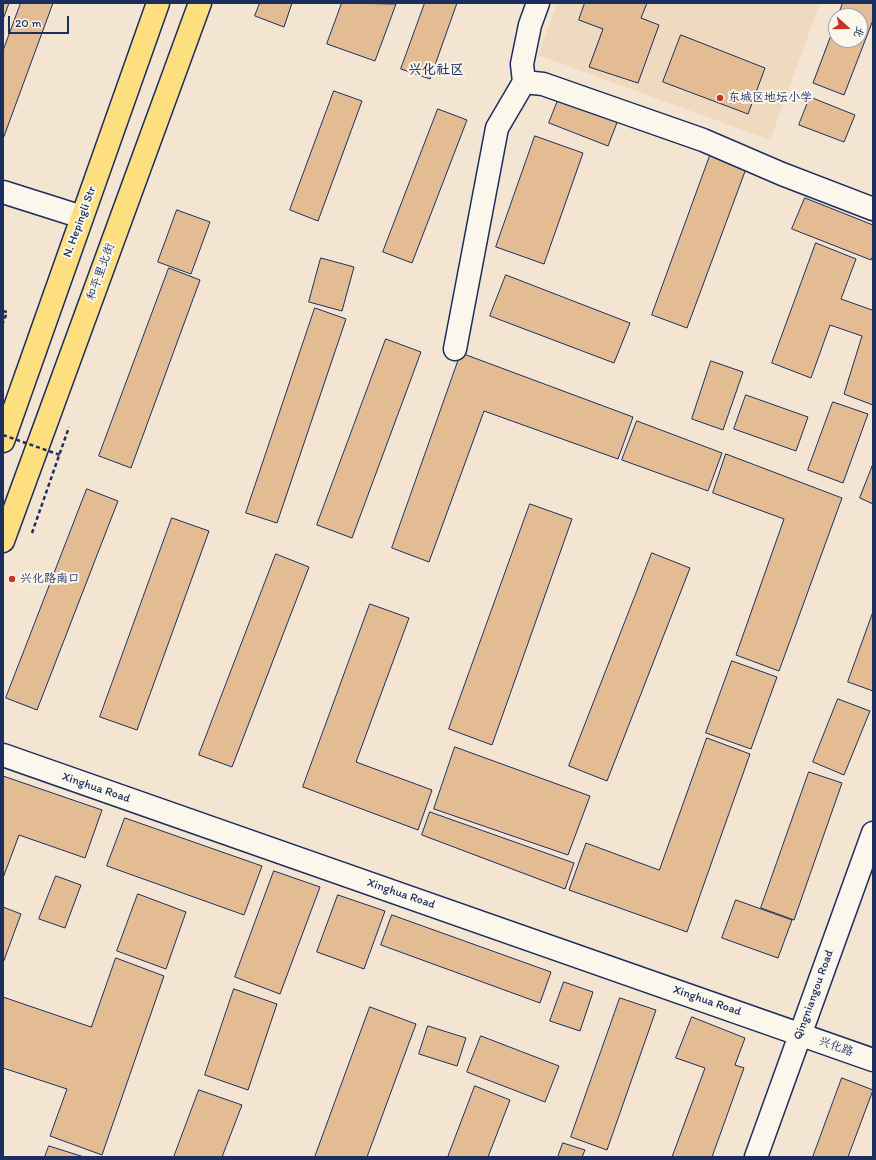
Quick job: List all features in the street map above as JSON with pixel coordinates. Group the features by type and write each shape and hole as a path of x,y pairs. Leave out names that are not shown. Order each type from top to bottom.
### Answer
{"main road":[{"name":"N. Hepingli Str","path":"3,441 158,3"},
{"name":"和平里北街","path":"3,541 200,3"}],"street":[{"path":"455,349 497,128 524,82 522,64 530,25 538,3"},
{"path":"524,82 543,84 703,140 782,174 873,209"},
{"path":"3,192 82,217"},
{"name":"Xinghua Road","path":"3,755 800,1034"},
{"name":"Qingniangou Road","path":"756,1157 873,833"},
{"name":"兴化路","path":"800,1034 873,1060"}],"path":[{"path":"3,311 7,312 3,323"},
{"path":"3,435 60,455"}],"shaded area":[{"name":"东城区地坛小学","path":"557,3 820,3 770,140 538,55"}],"building":[{"path":"3,3 9,3 4,17 3,17"},
{"path":"21,3 53,3 3,139 3,51"},
{"path":"260,3 292,3 284,27 255,16"},
{"path":"342,3 396,4 375,61 327,44"},
{"path":"425,3 457,3 430,79 401,69"},
{"path":"585,3 647,3 641,18 659,25 638,83 589,67 603,29 579,20"},
{"path":"843,3 873,3 873,20 868,33 868,8 841,8"},
{"path":"681,35 765,68 748,114 663,82"},
{"path":"828,43 828,48 862,48 844,95 813,83"},
{"path":"564,85 623,107 608,146 549,123"},
{"path":"334,91 362,101 318,221 290,210"},
{"path":"810,97 855,115 844,142 799,125"},
{"path":"438,109 467,120 412,263 383,252"},
{"path":"535,136 583,153 544,264 496,247"},
{"path":"711,153 747,166 687,328 652,315"},
{"path":"805,198 873,225 873,256 871,260 792,229"},
{"path":"177,210 210,222 191,274 158,262"},
{"path":"816,243 856,259 841,299 872,310 873,308 873,405 844,394 862,336 830,325 811,378 772,363"},
{"path":"321,258 354,267 342,311 309,302"},
{"path":"169,268 200,280 131,468 99,456"},
{"path":"506,275 630,323 614,363 490,316"},
{"path":"315,308 346,319 277,523 246,513"},
{"path":"386,339 421,352 352,538 317,525"},
{"path":"461,353 633,417 618,459 484,411 429,562 392,548"},
{"path":"711,361 743,372 723,430 692,419"},
{"path":"746,395 808,417 796,451 734,429"},
{"path":"833,402 868,414 843,483 808,470"},
{"path":"637,421 722,453 708,491 622,460"},
{"path":"726,454 842,498 779,671 736,655 784,519 713,493"},
{"path":"873,464 873,504 860,498"},
{"path":"87,489 118,501 37,710 6,698"},
{"path":"530,504 572,519 492,745 449,729"},
{"path":"172,518 209,531 137,730 100,717"},
{"path":"652,553 690,568 607,781 569,766"},
{"path":"276,554 309,567 232,767 199,755"},
{"path":"370,604 409,618 356,762 432,790 418,830 303,787"},
{"path":"873,612 873,691 848,682"},
{"path":"732,661 777,677 751,749 706,733"},
{"path":"838,699 870,711 844,775 813,762"},
{"path":"707,738 750,754 687,932 569,890 586,843 659,870"},
{"path":"455,747 590,796 568,855 434,809"},
{"path":"809,772 842,783 794,920 761,908"},
{"path":"3,776 102,810 85,858 19,835 3,878"},
{"path":"430,812 574,863 565,889 422,835"},
{"path":"125,818 262,866 244,915 107,866"},
{"path":"274,871 320,887 280,994 235,977"},
{"path":"56,876 81,885 65,928 39,919"},
{"path":"138,894 186,912 166,969 117,951"},
{"path":"338,895 385,911 364,969 317,952"},
{"path":"736,900 792,920 778,958 722,938"},
{"path":"3,907 21,914 3,963"},
{"path":"392,915 551,972 540,1003 381,945"},
{"path":"116,958 164,976 102,1155 50,1136 67,1089 3,1068 3,997 91,1027"},
{"path":"564,982 593,992 580,1031 550,1021"},
{"path":"234,989 277,1004 248,1090 205,1075"},
{"path":"620,998 656,1010 607,1150 571,1137"},
{"path":"370,1007 416,1024 367,1157 315,1157"},
{"path":"692,1017 745,1038 735,1065 744,1068 712,1157 672,1157 705,1068 676,1058"},
{"path":"428,1026 466,1038 457,1066 419,1054"},
{"path":"481,1036 559,1066 545,1102 467,1072"},
{"path":"842,1078 873,1090 848,1157 813,1157"},
{"path":"475,1086 510,1100 488,1157 448,1157"},
{"path":"199,1090 242,1105 222,1157 174,1157"},
{"path":"563,1143 585,1150 582,1157 558,1157"},
{"path":"49,1146 84,1157 45,1157"}],"place":[{"name":"东城区地坛小学","path":"720,98"},
{"name":"兴化路南口","path":"12,579"}],"district":[{"name":"兴化社区","path":"436,70"}]}
